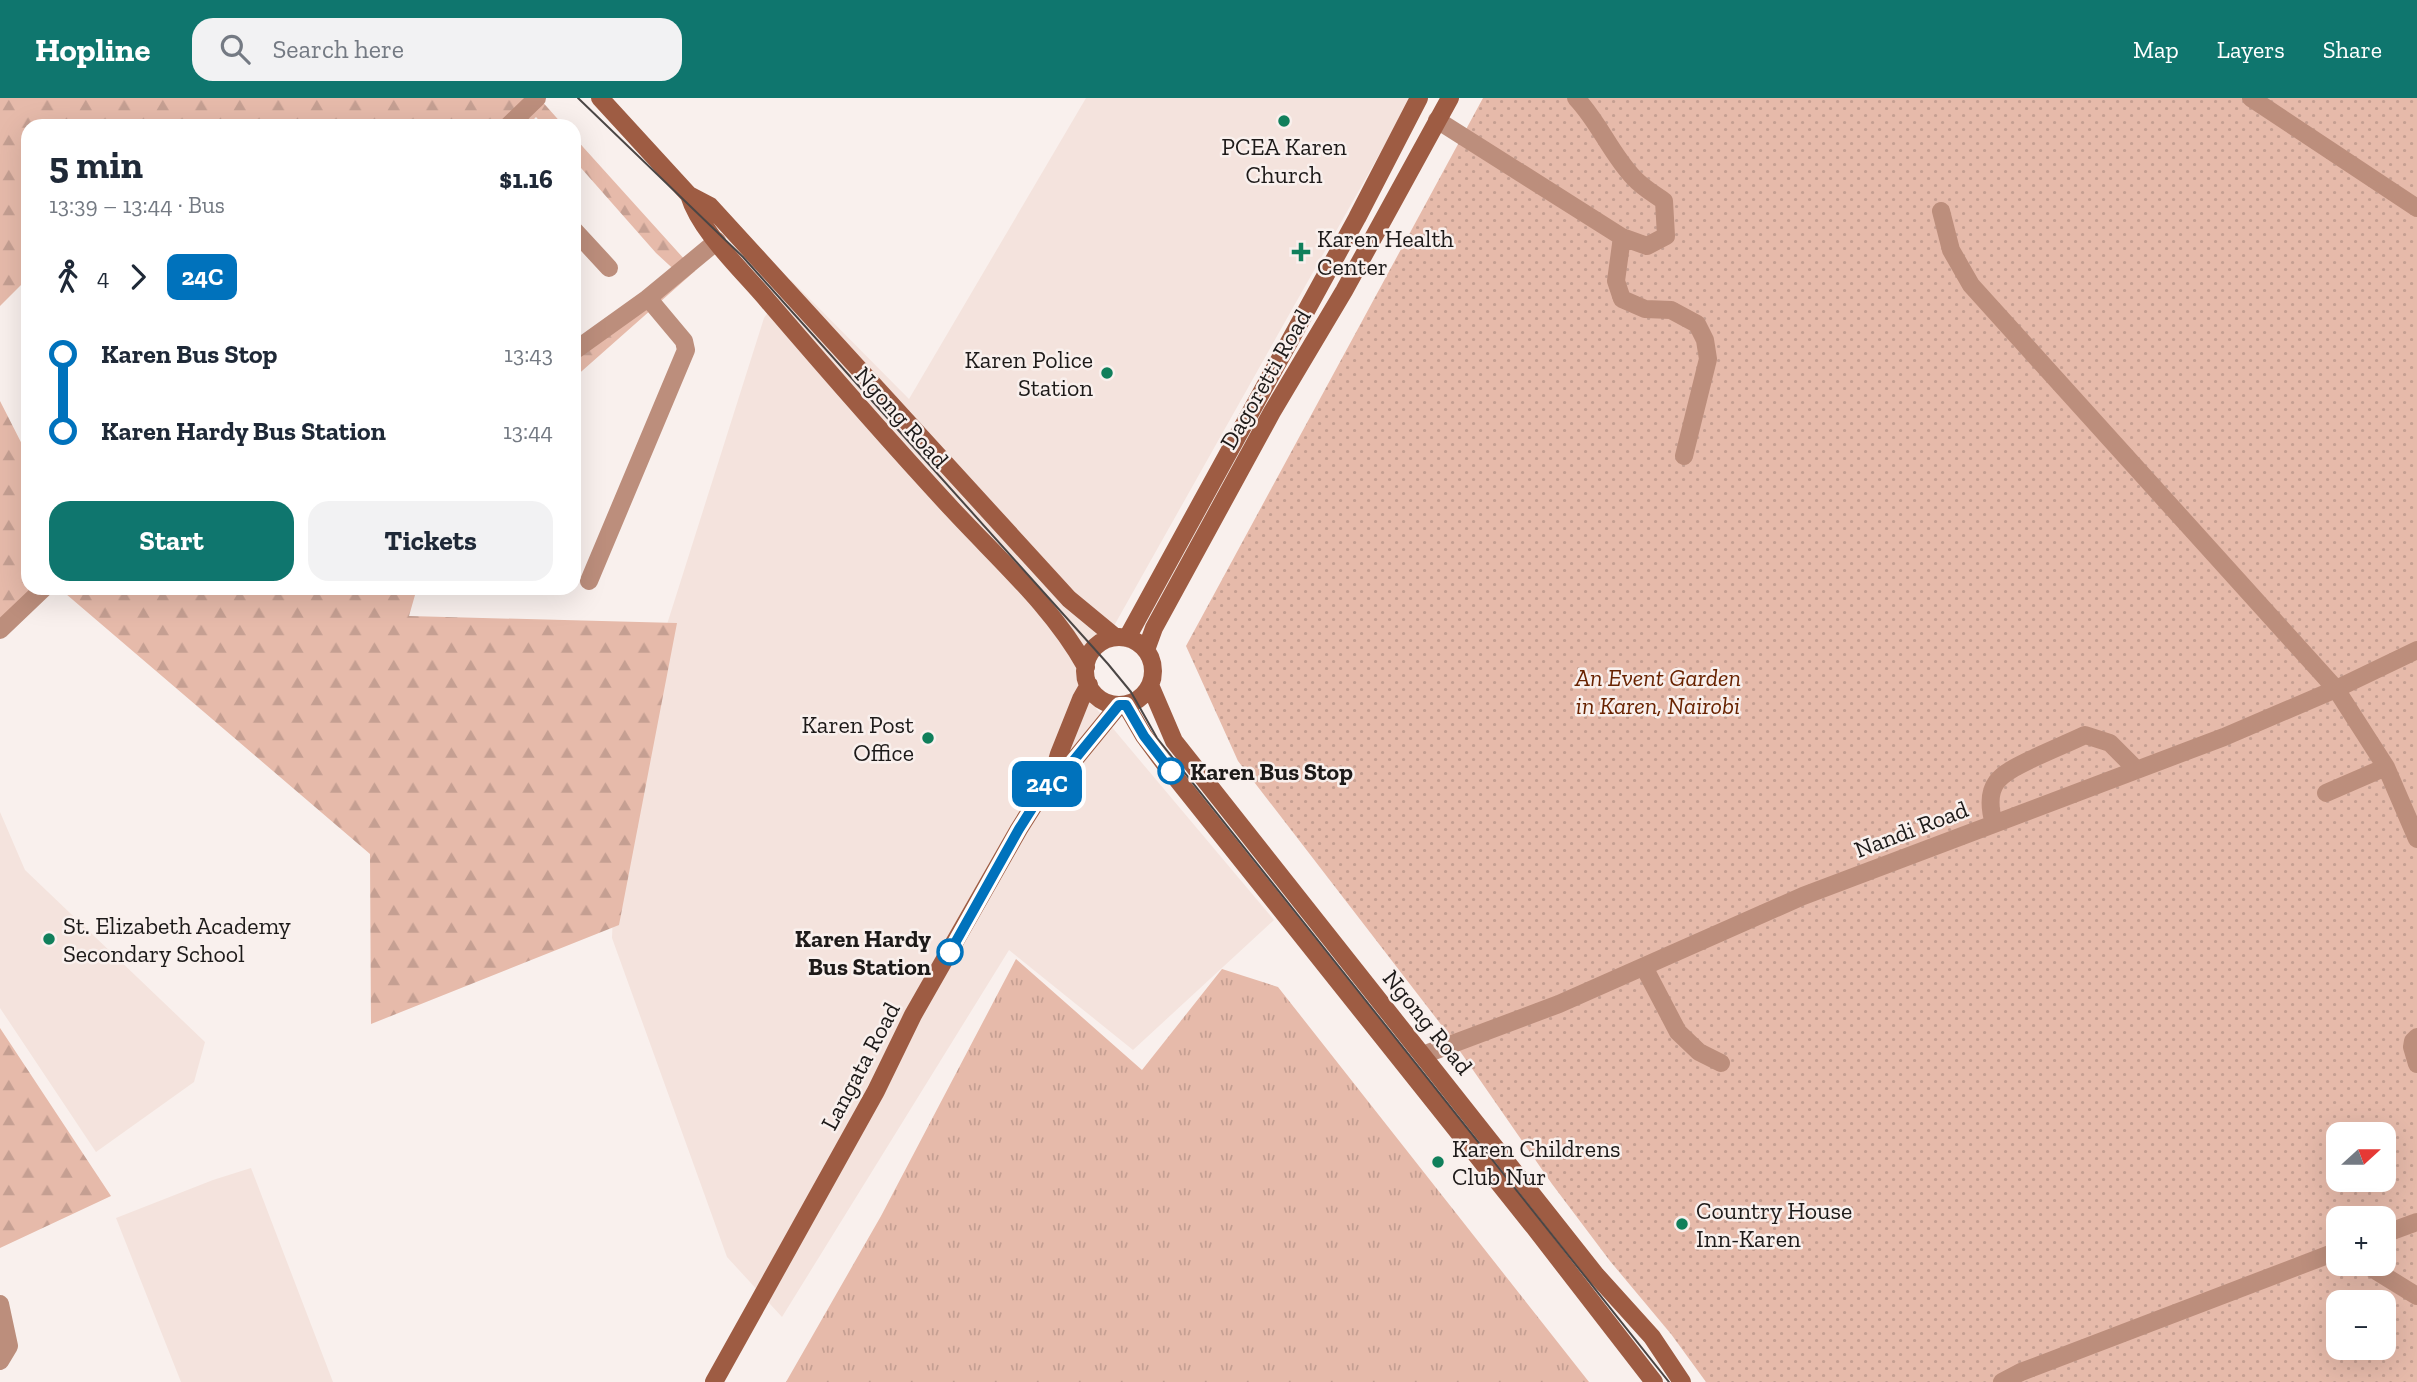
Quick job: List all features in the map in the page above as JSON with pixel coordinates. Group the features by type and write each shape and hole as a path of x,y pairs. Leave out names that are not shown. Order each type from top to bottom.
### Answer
{"main road":[{"name":"Ngong Road","path":"600,98 689,195 710,206 1069,599 1121,638"},
{"name":"Dagoretti Road","path":"1121,638 1357,218 1419,98"},
{"name":"Dagoretti Road","path":"1146,650 1164,609 1259,436 1344,291 1450,98"},
{"name":"Ngong Road","path":"689,195 693,208 717,241 822,364 1042,607 1076,649 1087,676"},
{"path":"822,364 838,348"},
{"path":"1121,638 1137,642 1146,650 1153,670 1150,685 1139,699 1123,705 1070,765 1053,775 1081,699 1089,656 1096,647 1121,638"},
{"path":"1087,676 1098,697 1123,705"},
{"name":"Ngong Road","path":"1150,685 1174,741 1590,1268 1652,1337 1682,1382"},
{"name":"Ngong Road","path":"1123,705 1164,763 1534,1227 1654,1382"},
{"name":"Langata Road","path":"714,1382 876,1091 913,1015 1019,829 1053,775"}],"street":[{"path":"515,119 537,98"},
{"path":"1437,120 1622,237 1647,246 1666,236 1664,201 1634,178 1608,144 1588,110 1576,98"},
{"path":"2251,98 2417,208"},
{"path":"1941,211 1951,250 1971,285 2336,688 2386,767 2415,829"},
{"path":"581,237 608,268"},
{"path":"1622,237 1616,281 1622,299 1645,309 1671,310 1697,324 1705,340 1708,359 1684,456"},
{"path":"581,346 648,298 717,241"},
{"path":"589,581 687,350 684,341 648,298"},
{"path":"0,630 37,595"},
{"name":"Nandi Road","path":"1423,1055 1559,1004 1803,896 2224,737 2417,650"},
{"path":"1994,824 1989,808 1994,784 2004,772 2085,736 2110,743 2137,769"},
{"path":"2326,793 2386,767"},
{"path":"1644,967 1678,1032 1699,1052 1721,1062"},
{"path":"2417,1037 2412,1047 2417,1064"},
{"path":"2396,1230 2417,1222"},
{"path":"2002,1382 2021,1372 2326,1256"},
{"path":"2384,1276 2417,1296"},
{"path":"0,1304 9,1346 0,1361"}],"shaded area":[{"path":"1086,98 1411,98 1079,688 1274,920 1133,1050 1009,950 782,1317 727,1257 612,938 613,914 663,637 764,318 791,280 909,399"},
{"name":"St. Elizabeth Academy Secondary School","path":"0,812 25,870 205,1042 194,1082 96,1152 0,1008"},
{"path":"251,1168 333,1382 181,1382 116,1218"}],"green space":[{"path":"0,98 539,98 558,119 21,119 21,285 0,306"},
{"name":"An Event Garden in Karen, Nairobi","path":"1483,98 2417,98 2417,1382 1706,1382 1671,1334 1610,1261 1552,1184 1446,1031 1238,761 1186,646"},
{"path":"581,145 695,271 581,372 581,356 681,276 656,253 581,168"},
{"path":"0,401 21,442 21,595 36,595 0,624"},
{"path":"67,595 415,595 409,616 677,623 619,925 371,1024 370,854"},
{"path":"1016,959 1142,1070 1222,969 1278,987 1589,1382 786,1382 881,1216"},
{"path":"0,1028 111,1196 0,1248"}],"tram line":[{"path":"578,98 743,257 1108,664 1131,692 1157,738 1669,1382"}],"bus line":[{"name":"24C","path":"950,952 1019,829 1053,775 1070,765 1090,737 1119,705 1126,705 1144,736 1171,771"}],"place":[{"name":"PCEA Karen Church","path":"1284,121"},
{"name":"Karen Health Center","path":"1301,252"},
{"name":"Karen Police Station","path":"1107,373"},
{"name":"Karen Post Office","path":"928,738"},
{"name":"Karen Bus Stop","path":"1171,771"},
{"name":"St. Elizabeth Academy Secondary School","path":"49,939"},
{"name":"Karen Hardy Bus Station","path":"950,952"},
{"name":"Karen Childrens Club Nur","path":"1438,1162"},
{"name":"Country House Inn-Karen","path":"1682,1224"}]}
